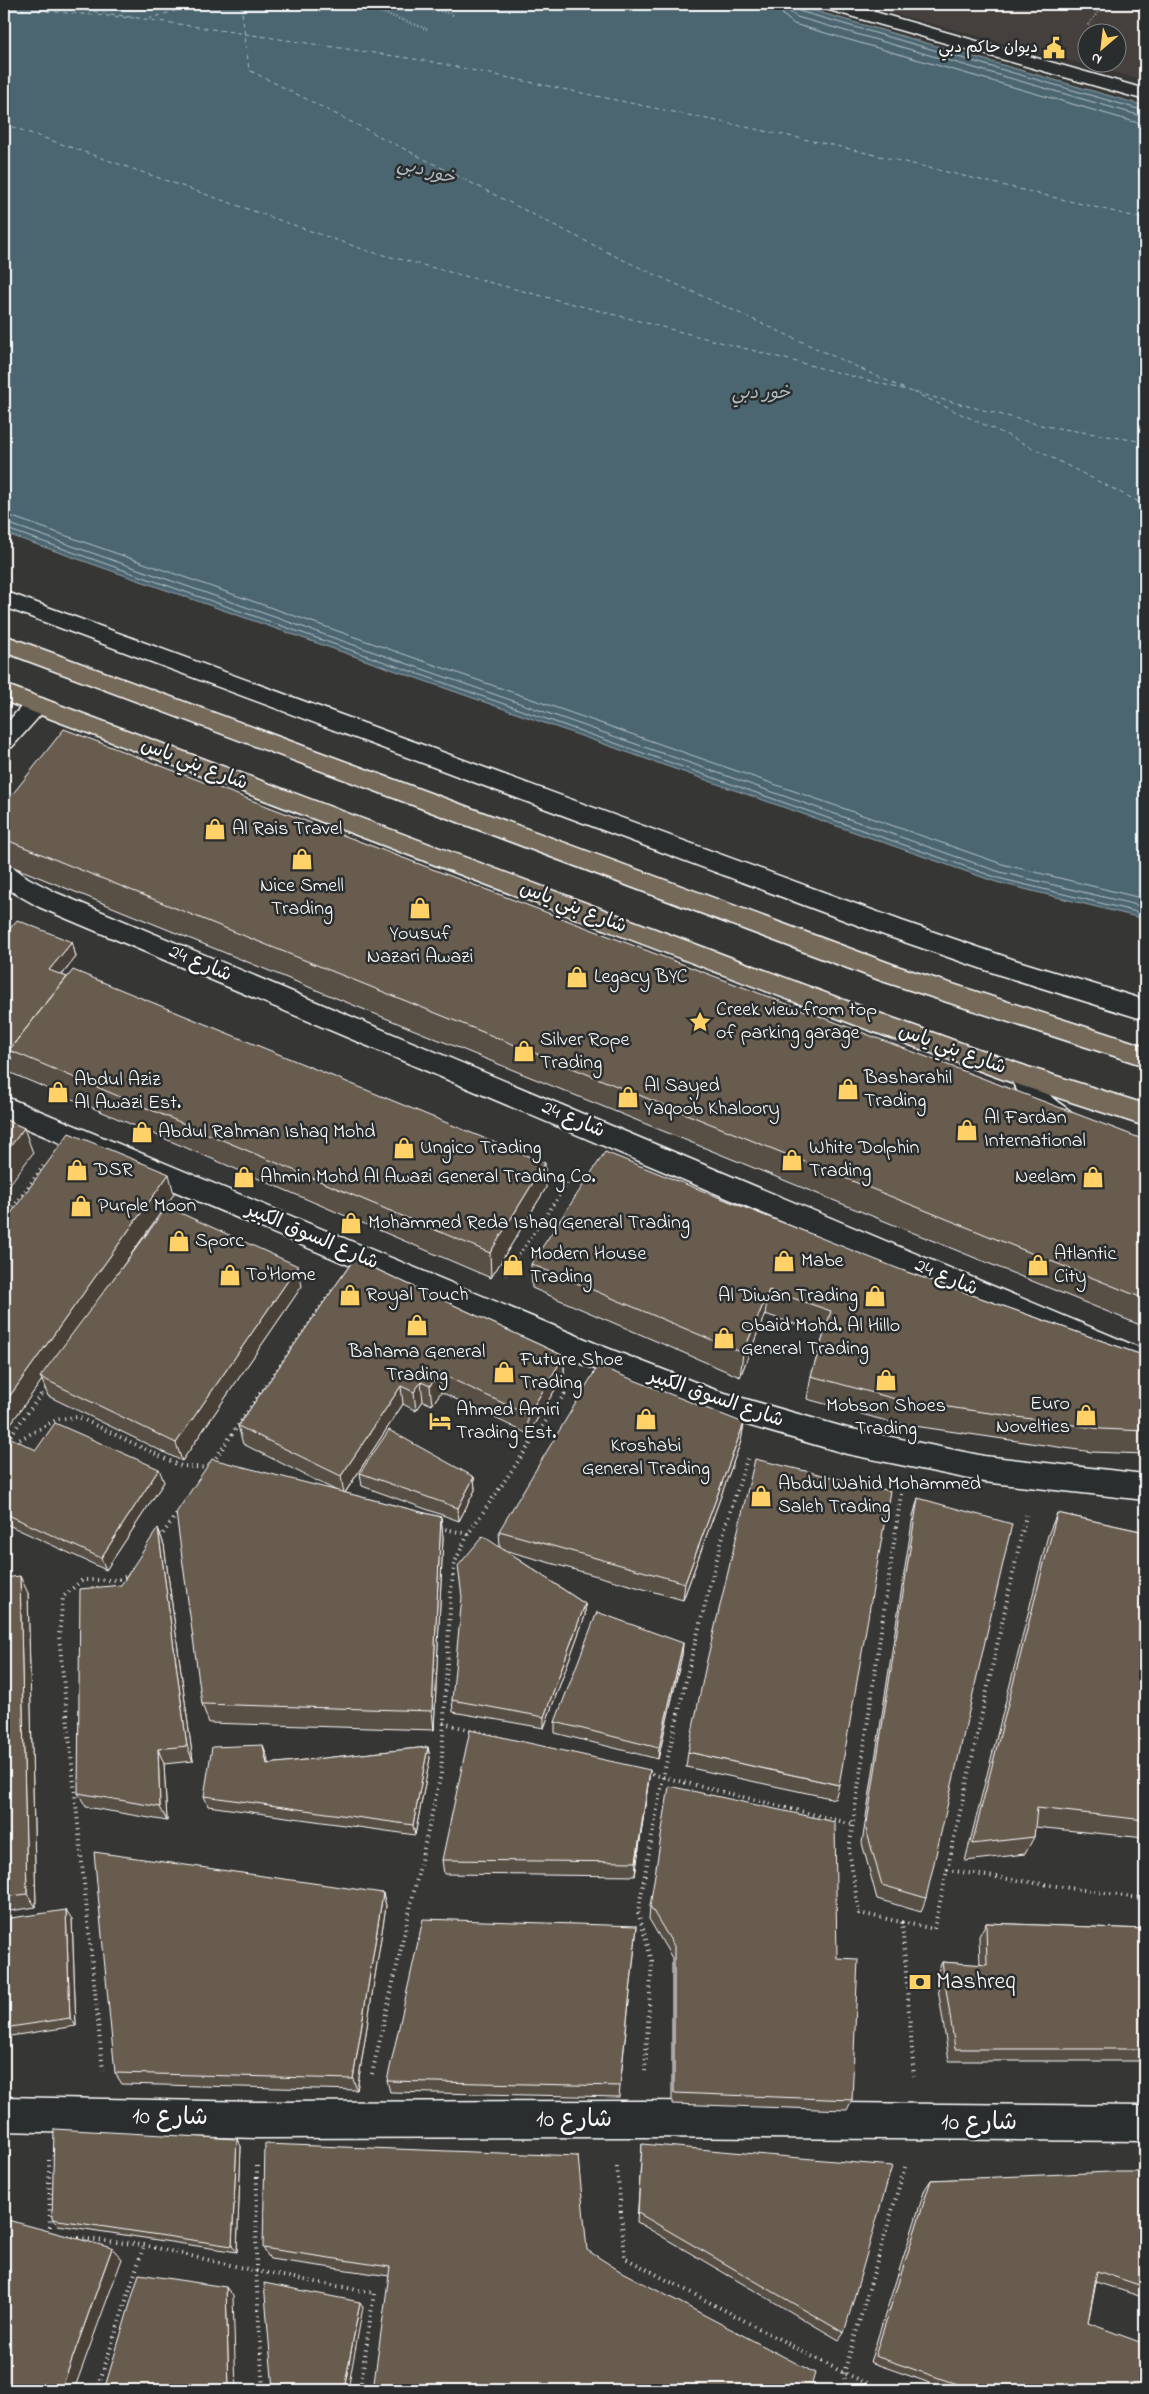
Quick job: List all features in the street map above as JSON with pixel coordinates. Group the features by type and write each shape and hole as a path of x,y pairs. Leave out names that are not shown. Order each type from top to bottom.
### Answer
{"main road":[{"path":"4,643 882,970 998,1010 1145,1056"},
{"name":"شارع بني ياس","path":"4,692 1022,1076 1145,1115"}],"street":[{"path":"828,4 1145,95"},
{"path":"1141,4 1145,5"},
{"path":"4,599 893,928 1009,968 1145,1010"},
{"path":"4,741 36,705"},
{"name":"شارع 24","path":"4,874 19,885 48,900 603,1132 1145,1362"},
{"path":"1022,1076 1040,1103 1087,1132"},
{"name":"شارع السوق الكبير","path":"4,1107 592,1355 716,1403 847,1441 907,1454 984,1469 1145,1487"},
{"name":"شارع 10","path":"4,2114 257,2120 627,2120 1145,2124"}],"path":[{"path":"359,4 427,29"},
{"path":"372,9 379,4"},
{"path":"421,4 453,16"},
{"path":"482,1309 603,1132"},
{"path":"4,1219 67,1134"},
{"path":"204,1476 356,1256"},
{"path":"361,2119 441,1774 451,1590 455,1562 468,1534 592,1355"},
{"path":"4,1444 50,1382"},
{"path":"761,1416 725,1528 663,1777 638,1912 652,1961 627,2120 625,2258 844,2373 884,2390"},
{"path":"4,1448 58,1419 78,1417 181,1466 216,1468"},
{"path":"907,1454 849,1850 859,1913 934,1929 1035,1476"},
{"path":"158,1541 181,1508"},
{"path":"433,1526 468,1534"},
{"path":"108,2116 59,1636 63,1597 82,1580 117,1580 135,1573"},
{"path":"443,1723 510,1740"},
{"path":"644,1772 852,1824"},
{"path":"947,1870 1145,1899"},
{"path":"48,2115 50,2235 144,2245 256,2271 374,2293 360,2390"},
{"path":"257,2120 256,2271 263,2390"},
{"path":"97,2390 144,2245"},
{"path":"844,2373 846,2390"}],"shaded area":[{"name":"ديوان حاكم دبي","path":"861,4 1145,4 1145,81 1112,72 1126,72 1126,22 1076,22 1076,62"}],"water":[{"name":"خور دبي","path":"4,4 791,4 1145,106 1145,919 996,882 4,533"}],"building":[{"path":"64,729 1145,1140 1145,1299 4,839 4,805"},
{"path":"17,920 72,942 49,970 67,977 9,1050 12,1060 4,1057 4,936"},
{"path":"73,970 545,1163 490,1253 9,1050"},
{"path":"4,1119 24,1128 4,1155"},
{"path":"69,1133 169,1174 4,1404 4,1223"},
{"path":"605,1152 904,1271 1145,1356 1145,1431 1101,1429 899,1400 811,1376 831,1311 769,1290 743,1353 531,1264"},
{"path":"167,1207 298,1266 176,1443 40,1377"},
{"path":"354,1259 564,1356 528,1415 439,1373 430,1386 421,1382 414,1392 401,1386 341,1476 238,1426"},
{"path":"598,1366 744,1423 685,1583 499,1531"},
{"path":"55,1423 159,1469 101,1558 4,1513 4,1445 9,1437 36,1450"},
{"path":"389,1430 474,1477 458,1508 360,1473"},
{"path":"212,1459 441,1517 432,1711 202,1704 176,1513"},
{"path":"755,1459 890,1491 839,1785 688,1752 707,1660"},
{"path":"918,1498 1012,1524 926,1898 882,1885 866,1829"},
{"path":"1057,1513 1145,1532 1145,1820 1037,1808 1034,1837 972,1844"},
{"path":"158,1528 187,1746 158,1749 160,1807 78,1793 80,1589 121,1585"},
{"path":"483,1536 585,1604 544,1717 452,1700 462,1597 458,1566"},
{"path":"20,1576 27,1894 4,1897 4,1578"},
{"path":"597,1612 683,1643 659,1748 555,1722"},
{"path":"470,1730 650,1770 636,1862 442,1860"},
{"path":"263,1745 267,1764 428,1747 413,1825 204,1796 212,1747"},
{"path":"669,1786 835,1822 837,1958 858,1959 852,2100 674,2093 674,1946 650,1906"},
{"path":"94,1852 383,1893 353,2079 115,2073"},
{"path":"66,1910 70,2018 4,2028 4,1919"},
{"path":"423,1919 637,1926 620,2086 387,2081"},
{"path":"986,1923 1145,1929 1145,2049 955,2049 942,1962 987,1965"},
{"path":"54,2129 237,2139 232,2246 52,2219"},
{"path":"265,2144 578,2156 587,2250 620,2271 815,2373 810,2390 373,2390 390,2267 263,2248"},
{"path":"642,2144 892,2166 844,2333 638,2213"},
{"path":"1145,2172 1145,2287 1097,2271 1088,2323 1145,2344 1145,2390 974,2390 875,2356 931,2180"},
{"path":"4,2219 112,2248 61,2390 4,2390"},
{"path":"139,2274 226,2287 229,2390 104,2390"},
{"path":"264,2283 360,2302 344,2390 273,2390"}],"ferry route":[{"path":"43,4 245,34"},
{"path":"148,19 197,4"},
{"path":"241,4 245,34"},
{"path":"4,8 134,18"},
{"path":"245,34 428,61 837,146 1145,219"},
{"path":"245,34 249,70 619,258 905,389"},
{"path":"4,124 368,251 1045,426 1145,442"},
{"path":"913,392 1007,435 1145,505"}],"place":[{"name":"ديوان حاكم دبي","path":"1054,48"},
{"name":"Al Rais Travel","path":"215,829"},
{"name":"Nice Smell Trading","path":"302,859"},
{"name":"Yousuf Nazari Awazi","path":"420,908"},
{"name":"Legacy BYC","path":"577,977"},
{"name":"Creek view from top of parking garage","path":"700,1022"},
{"name":"Silver Rope Trading","path":"524,1051"},
{"name":"Basharahil Trading","path":"848,1089"},
{"name":"Abdul Aziz Al Awazi Est.","path":"58,1092"},
{"name":"Al Sayed Yaqoob Khaloory","path":"628,1097"},
{"name":"Al Fardan International","path":"967,1130"},
{"name":"Abdul Rahman Ishaq Mohd","path":"142,1132"},
{"name":"Ungico Trading","path":"404,1148"},
{"name":"White Dolphin Trading","path":"792,1160"},
{"name":"DSR","path":"77,1170"},
{"name":"Ahmin Mohd Al Awazi General Trading Co.","path":"244,1177"},
{"name":"Neelam","path":"1093,1177"},
{"name":"Purple Moon","path":"81,1206"},
{"name":"Mohammed Reda Ishaq General Trading","path":"351,1223"},
{"name":"Sporc","path":"179,1241"},
{"name":"Mabe","path":"784,1261"},
{"name":"Modern House Trading","path":"513,1265"},
{"name":"Atlantic City","path":"1038,1265"},
{"name":"To'Home","path":"230,1275"},
{"name":"Royal Touch","path":"350,1295"},
{"name":"Al Diwan Trading","path":"875,1296"},
{"name":"Bahama General Trading","path":"417,1325"},
{"name":"Obaid Mohd. Al Hillo General Trading","path":"724,1338"},
{"name":"Future Shoe Trading","path":"504,1372"},
{"name":"Mobson Shoes Trading","path":"886,1380"},
{"name":"Euro Novelties","path":"1086,1415"},
{"name":"Kroshabi General Trading","path":"646,1419"},
{"name":"Ahmed Amiri Trading Est.","path":"440,1421"},
{"name":"Abdul Wahid Mohammed Saleh Trading","path":"761,1496"},
{"name":"Mashreq","path":"920,1982"}]}
